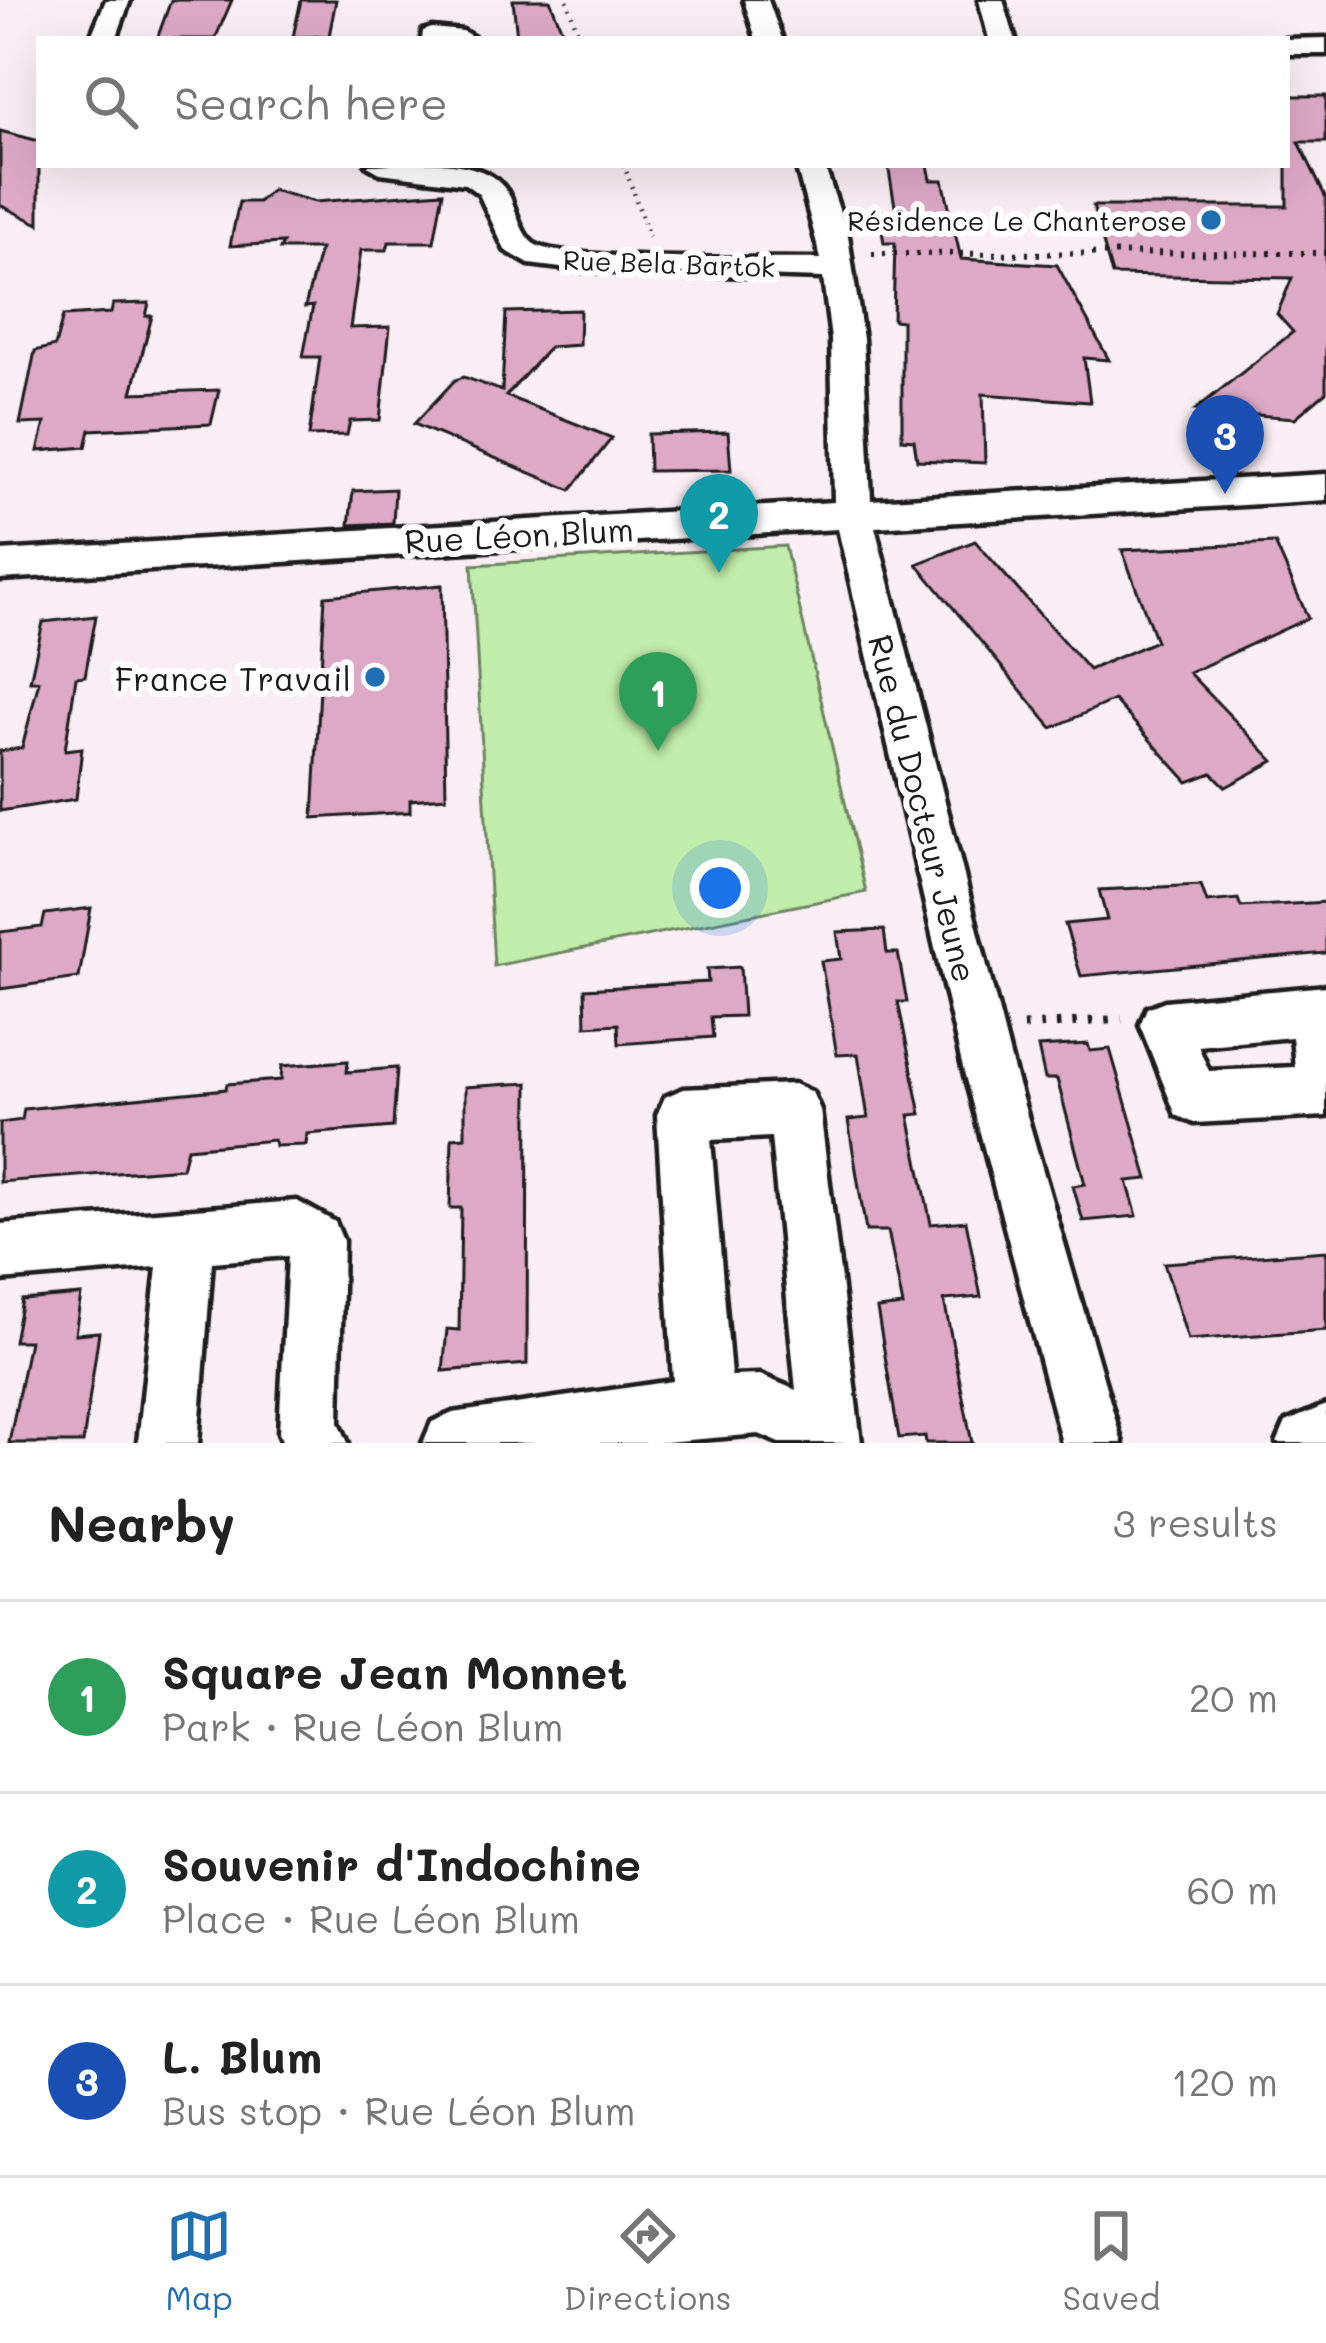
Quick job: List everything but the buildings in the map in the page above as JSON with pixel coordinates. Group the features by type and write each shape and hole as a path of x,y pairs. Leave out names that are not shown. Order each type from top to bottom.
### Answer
{"street":[{"path":"104,36 118,0"},
{"path":"756,0 768,36"},
{"path":"991,0 1001,36"},
{"path":"1290,46 1326,46"},
{"name":"Rue Bela Bartok","path":"429,168 478,171 492,190 516,244 529,255 658,265 835,261"},
{"name":"Rue du Docteur Jeune","path":"811,168 833,236 848,339 853,515 979,1029 1092,1443"},
{"name":"Rue Léon Blum","path":"0,566 1326,487"},
{"path":"1320,1011 1322,1093 1194,1097 1165,1024 1320,1011"},
{"path":"704,1406 683,1115 794,1110 829,1438"},
{"path":"0,1252 297,1228 316,1241 309,1432 319,1443"},
{"path":"168,1443 187,1238"},
{"path":"453,1443 704,1406 760,1404 829,1438"},
{"path":"1307,1443 1326,1435"}],"path":[{"path":"567,0 579,36"},
{"path":"625,168 658,265"},
{"path":"835,261 1326,253"},
{"path":"979,1029 1120,1019 1165,1024"}],"green space":[{"path":"785,546 866,892 494,966 472,565"}],"place":[{"name":"Résidence Le Chanterose","path":"1211,220"},
{"name":"L. Blum","path":"1225,494"},
{"name":"Souvenir d'Indochine","path":"719,573"},
{"name":"France Travail","path":"375,677"},
{"name":"Square Jean Monnet","path":"658,751"}]}
